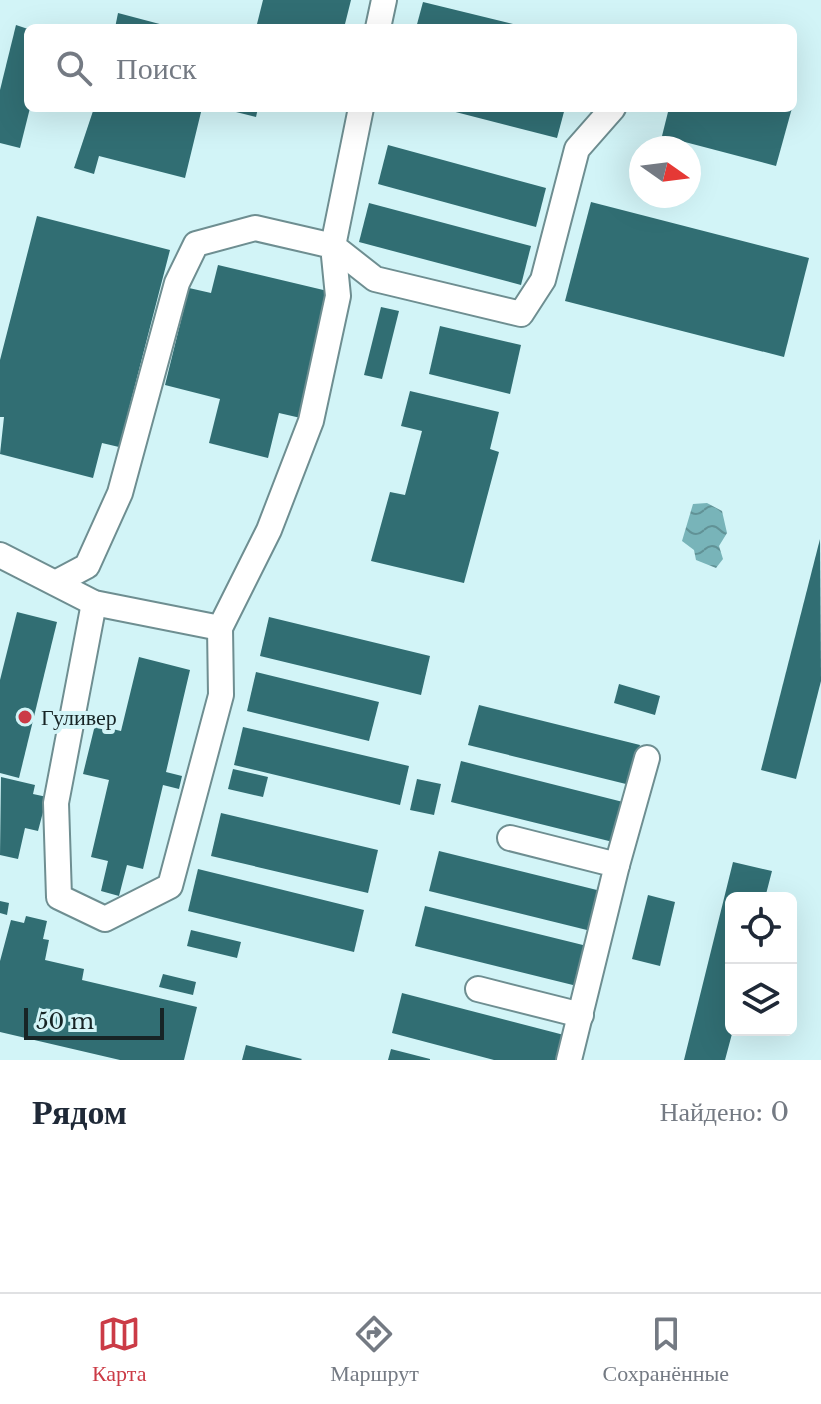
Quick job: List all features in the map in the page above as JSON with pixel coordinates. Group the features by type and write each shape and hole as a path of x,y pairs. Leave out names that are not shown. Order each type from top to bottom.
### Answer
{"lane":[{"path":"379,24 384,0"},
{"path":"94,603 56,803 59,897 105,919 170,886 192,815 221,695 220,628 269,530 311,421 338,296 333,246 360,112"},
{"path":"55,583 87,566 120,493 177,283 196,244 255,228 333,246 375,279 521,314 543,280 577,149 609,112"},
{"path":"0,555 94,603 220,628"},
{"path":"569,1060 647,758"},
{"path":"510,838 617,865"},
{"path":"478,989 581,1015"}],"water":[{"path":"707,503 722,511 727,533 719,546 723,559 716,568 696,560 694,550 682,541 693,504"}],"building":[{"path":"263,0 351,0 345,24 257,24"},
{"path":"423,2 513,24 417,24"},
{"path":"118,13 160,24 116,24"},
{"path":"16,25 24,28 24,112 29,112 20,148 0,143 0,90"},
{"path":"93,112 201,112 185,178 99,156 94,174 74,168"},
{"path":"236,112 257,112 256,117"},
{"path":"456,112 564,112 557,138"},
{"path":"668,112 791,112 776,166 701,146 701,136 662,136"},
{"path":"388,145 546,188 536,227 378,184"},
{"path":"591,202 809,258 784,357 565,301"},
{"path":"369,203 531,246 521,285 359,242"},
{"path":"37,216 170,250 119,447 102,443 93,478 0,454 4,417 0,417 0,360"},
{"path":"218,265 336,293 305,419 279,413 268,458 209,443 220,399 165,385 189,288 211,293"},
{"path":"381,307 399,311 382,379 364,375"},
{"path":"440,326 521,345 510,394 429,374"},
{"path":"410,391 499,412 490,449 499,452 464,583 371,561 390,492 405,495 422,431 401,426"},
{"path":"820,539 821,681 796,779 761,770"},
{"path":"17,612 57,622 19,778 0,773 0,680"},
{"path":"269,617 430,656 421,695 260,656"},
{"path":"139,657 190,670 166,772 182,776 179,789 163,785 143,869 127,865 119,896 101,891 108,861 91,857 109,780 83,774 95,725 121,731"},
{"path":"256,672 379,702 369,741 247,711"},
{"path":"619,684 660,696 655,715 614,703"},
{"path":"479,705 640,745 630,785 468,745"},
{"path":"243,727 409,766 400,805 234,765"},
{"path":"461,761 623,802 613,842 451,802"},
{"path":"233,769 268,777 263,797 228,789"},
{"path":"1,777 35,785 33,794 47,797 38,831 25,828 18,859 0,855"},
{"path":"417,779 441,784 434,815 410,810"},
{"path":"221,813 378,850 368,893 211,856"},
{"path":"439,851 601,891 591,931 429,891"},
{"path":"733,862 772,871 767,892 726,892"},
{"path":"198,869 364,910 354,952 188,911"},
{"path":"725,894 725,1036 731,1036 725,1060 684,1060"},
{"path":"648,895 675,902 660,966 632,959"},
{"path":"0,901 9,903 7,915 0,913"},
{"path":"425,906 587,946 577,986 415,946"},
{"path":"26,916 47,921 43,939 49,940 45,960 84,969 82,980 197,1007 184,1060 120,1060 0,1032 0,961 11,920 24,923"},
{"path":"191,930 241,942 237,958 187,946"},
{"path":"163,974 196,982 193,995 159,987"},
{"path":"402,993 564,1035 557,1060 494,1060 392,1033"},
{"path":"246,1045 302,1059 242,1060"},
{"path":"391,1049 430,1059 430,1060 388,1060"}],"place":[{"name":"Гуливер","path":"25,717"}]}
